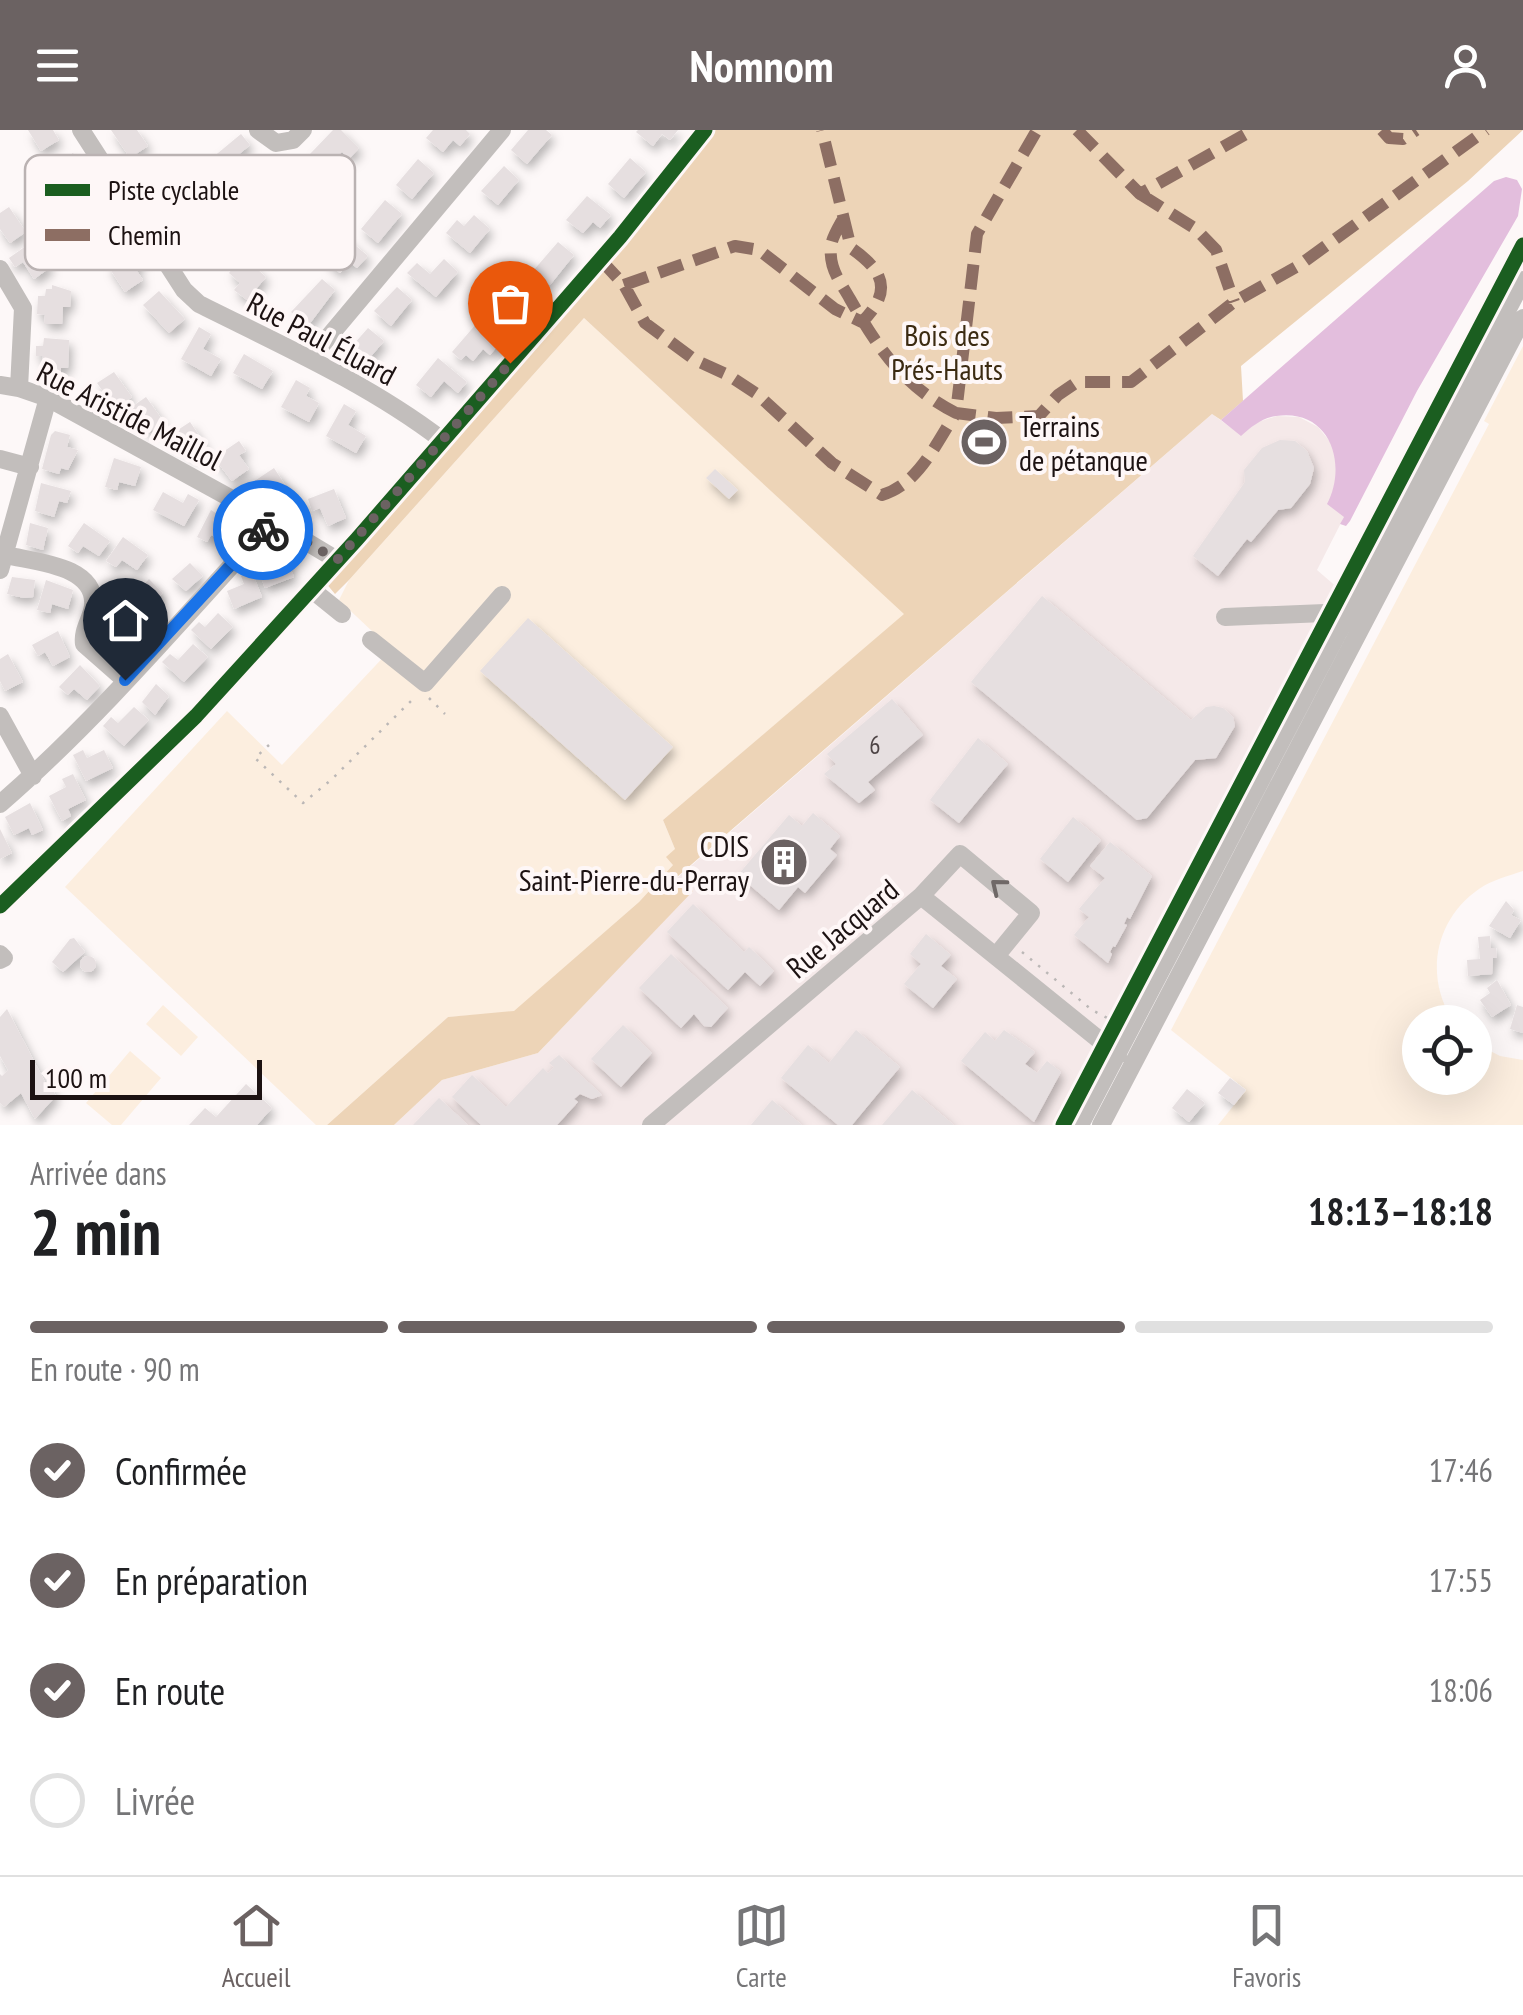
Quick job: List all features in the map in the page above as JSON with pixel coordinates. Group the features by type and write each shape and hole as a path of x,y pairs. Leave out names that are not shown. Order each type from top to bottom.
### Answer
{"street":[{"name":"Rue Paul Éluard","path":"81,130 97,155"},
{"path":"258,130 276,143 292,140 303,130"},
{"path":"310,359 502,130"},
{"path":"0,906 196,716 620,237 705,130"},
{"path":"0,269 23,308 20,388"},
{"name":"Rue Paul Éluard","path":"171,270 199,304 310,359 421,423 442,440"},
{"path":"1080,1125 1523,280"},
{"path":"1102,1125 1523,318"},
{"name":"Rue Aristide Maillol","path":"0,386 48,398 337,560"},
{"path":"48,398 3,562 68,570 85,580 93,605 84,644 125,680"},
{"path":"0,459 30,467"},
{"path":"0,804 33,776 272,521"},
{"path":"312,588 342,614"},
{"path":"370,640 425,683 502,595"},
{"path":"1225,617 1350,612"},
{"path":"0,716 33,776"},
{"path":"921,896 960,854 1030,913 996,956"},
{"name":"Rue Jacquard","path":"651,1125 921,896 1118,1054"}],"path":[{"path":"269,745 256,758 303,803 419,692 432,699 445,714"}],"shaded area":[{"path":"1506,177 1517,180 1522,189 1518,216 1417,391 1350,521 1346,526 1340,524 1344,517 1327,504 1333,488 1334,456 1321,430 1295,416 1276,416 1261,421 1241,436 1221,420 1494,181"},
{"path":"584,318 905,614 663,820 675,849 673,865 639,902 514,1012 448,1017 327,1125 316,1125 65,887 227,711 282,765 391,649 339,600 349,580"},
{"path":"1523,346 1523,871 1479,889 1452,917 1438,951 1439,987 1445,1005 1402,1005 1402,1095 1492,1095 1492,1052 1523,1060 1523,1125 1218,1125 1246,1090 1171,1030 1489,424 1484,421"},
{"path":"1212,414 1241,435 1258,422 1277,416 1299,417 1318,427 1332,444 1344,517 1317,570 1339,589 1059,1125 394,1125 442,1080 538,1053 692,891 677,878"},
{"path":"163,1005 198,1037 181,1056 146,1024"},
{"path":"130,1051 161,1078 121,1125 112,1125 86,1103"}],"green space":[{"name":"Bois des Prés-Hauts","path":"705,130 1523,130 1468,181 1241,366 1243,401 1221,420 1212,414 677,877 693,891 538,1053 442,1080 394,1125 327,1125 448,1017 514,1011 639,902 673,865 666,857 675,849 663,820 904,614 584,318 349,580 335,594 325,582"}],"building":[{"path":"28,130 53,130 59,140 41,151"},
{"path":"111,130 137,130 148,146 128,155"},
{"path":"333,130 341,130 359,148 353,155 310,154"},
{"path":"433,130 466,130 470,134 460,146 453,140 443,152 426,138"},
{"path":"528,130 546,130 552,135 527,164 511,150"},
{"path":"638,130 678,130 670,140 662,134 653,146"},
{"path":"241,134 250,145 238,155 216,155"},
{"path":"630,158 646,172 624,198 608,184"},
{"path":"418,159 434,173 412,199 396,185"},
{"path":"504,166 519,180 498,205 481,191"},
{"path":"587,196 611,215 600,228 593,222 583,233 566,220"},
{"path":"385,200 402,214 378,243 361,229"},
{"path":"9,207 25,233 10,243 0,229 0,213"},
{"path":"474,215 490,229 470,253 446,233 457,220 464,226"},
{"path":"558,242 574,255 550,285 533,271"},
{"path":"355,245 368,256 355,266"},
{"path":"25,247 25,265 23,262 15,267 9,258"},
{"path":"444,259 458,272 436,297 407,273 417,263 430,274"},
{"path":"28,270 47,270 34,279"},
{"path":"111,270 136,270 143,280 125,292"},
{"path":"258,270 266,277 247,300 234,290 240,283 229,273"},
{"path":"503,271 539,300 530,311 516,300 503,315 488,303 502,286 496,280"},
{"path":"322,279 335,290 308,326 291,312"},
{"path":"52,285 71,291 70,307 63,307 62,324 44,324 45,315 37,314 38,296 45,296"},
{"path":"397,287 412,300 391,326 374,311"},
{"path":"159,291 185,319 169,333 143,305"},
{"path":"477,323 500,343 490,355 483,349 473,361 466,355 461,360 452,352"},
{"path":"199,327 211,334 203,349 221,359 211,376 181,359"},
{"path":"368,328 384,341 362,367 346,353"},
{"path":"44,338 69,340 68,368 61,368 61,374 42,373 43,356 36,356 36,346 43,346"},
{"path":"244,354 273,371 262,389 233,373"},
{"path":"438,358 467,382 458,393 444,381 431,397 416,385"},
{"path":"114,372 132,397 108,414 102,404 109,400 97,383"},
{"path":"296,380 310,388 306,396 319,403 309,422 281,407"},
{"path":"146,397 164,422 148,433 137,418 130,422 123,413"},
{"path":"344,404 356,411 348,425 366,436 356,453 326,436"},
{"path":"190,422 207,447 191,458 181,443 174,447 167,437"},
{"path":"55,431 70,435 67,447 78,450 68,470 61,468 59,474 42,469"},
{"path":"1280,440 1295,441 1307,451 1314,468 1310,484 1291,508 1278,510 1251,542 1247,539 1218,576 1193,556 1245,482 1244,470 1262,448"},
{"path":"239,441 246,451 239,455 249,469 232,481 214,458"},
{"path":"114,458 141,467 135,486 119,482 117,490 105,487"},
{"path":"274,468 291,494 275,505 264,489 257,494 250,484"},
{"path":"715,469 738,490 729,499 706,478"},
{"path":"41,483 71,491 67,503 59,501 54,517 35,511"},
{"path":"334,489 346,518 328,526 320,508 312,511 308,499"},
{"path":"163,492 183,503 188,494 199,500 184,526 153,510"},
{"path":"211,510 236,526 227,543 211,535 207,542 197,537"},
{"path":"30,523 48,528 43,550 26,545"},
{"path":"84,523 110,541 99,556 83,546 78,553 68,546"},
{"path":"123,537 148,555 137,570 122,560 116,567 106,561"},
{"path":"266,558 270,565 287,559 294,577 265,588 255,562"},
{"path":"190,563 203,576 186,591 172,579"},
{"path":"252,572 262,597 234,609 227,591 244,584 241,576"},
{"path":"12,577 35,580 33,597 7,594"},
{"path":"149,579 163,593 139,618 118,598 126,590 133,596"},
{"path":"46,580 73,590 68,609 52,604 50,613 37,610"},
{"path":"1042,596 1191,720 1206,707 1214,706 1233,717 1235,726 1216,758 1195,760 1147,818 1137,820 971,682"},
{"path":"218,613 233,627 211,649 191,630 199,622 205,627"},
{"path":"110,616 123,629 109,647 95,634"},
{"path":"528,618 673,747 625,800 480,671"},
{"path":"58,631 70,657 53,666 45,652 38,656 32,645"},
{"path":"193,644 208,657 184,682 162,662 170,654 178,660"},
{"path":"8,654 23,682 5,691 0,681 0,659"},
{"path":"80,665 100,686 87,700 74,689 68,695 59,687"},
{"path":"156,684 169,696 155,715 142,702"},
{"path":"892,699 923,735 868,782 875,790 859,803 824,774 836,764 827,754"},
{"path":"134,707 149,720 124,746 103,726 111,717 118,723"},
{"path":"978,738 1008,764 959,823 930,800"},
{"path":"83,750 87,758 104,750 113,768 86,781 73,755"},
{"path":"73,774 86,800 68,809 71,816 62,821 49,796 66,787 62,779"},
{"path":"30,803 43,830 32,835 29,828 14,835 5,817"},
{"name":"CDIS Saint-Pierre-du-Perray","path":"813,813 840,836 830,849 837,855 805,893 798,887 779,910 738,875 789,815 802,826"},
{"path":"1073,817 1101,840 1068,882 1040,859"},
{"path":"0,829 12,853 0,859"},
{"path":"1110,842 1152,876 1130,919 1127,917 1127,925 1110,952 1108,963 1074,935 1089,917 1079,909 1105,878 1090,866"},
{"path":"1506,901 1514,910 1511,915 1521,920 1510,938 1489,926"},
{"path":"693,904 744,952 749,947 774,971 760,986 745,972 728,990 667,932"},
{"path":"926,934 951,955 941,966 957,979 933,1008 904,984 921,964 910,954"},
{"path":"1490,936 1497,958 1493,958 1492,974 1468,976 1467,960 1480,959 1478,937"},
{"path":"74,938 85,952 63,972 52,962"},
{"path":"671,954 728,1008 711,1027 704,1026 694,1014 681,1028 639,988"},
{"path":"88,956 96,964 88,972 80,964"},
{"path":"1497,980 1511,1005 1492,1017 1492,1005 1484,1005 1480,1000 1490,993 1487,988"},
{"path":"1517,1005 1523,1007 1523,1033 1510,1029"},
{"path":"7,1009 56,1096 35,1119 21,1093 4,1107 0,1103 0,1074 8,1070 0,1056 0,1017"},
{"path":"623,1025 652,1053 621,1087 591,1059"},
{"path":"856,1030 900,1067 852,1125 838,1125 781,1078 808,1045 829,1063"},
{"path":"1004,1030 1035,1052 1025,1064 1037,1073 1047,1061 1061,1072 1034,1122 961,1061 985,1032 995,1041"},
{"path":"559,1055 602,1095 592,1099 580,1094 574,1099 578,1102 557,1125 481,1125 452,1097 472,1075 506,1107 543,1068 548,1073 554,1067 549,1063"},
{"path":"1230,1078 1246,1090 1234,1105 1218,1093"},
{"path":"246,1084 272,1108 257,1125 189,1125 205,1108 216,1117"},
{"path":"1187,1089 1205,1103 1189,1122 1172,1108"},
{"path":"912,1090 954,1125 882,1125"},
{"path":"439,1098 468,1125 413,1125"},
{"path":"772,1100 802,1125 751,1125"}],"marked path":[{"path":"624,285 735,246 759,250 835,309 862,322 878,301 880,282 871,265 851,248 822,130"},
{"path":"843,219 831,248 839,280 894,364 921,391 956,413 977,234 1037,130"},
{"path":"1077,130 1140,194 1253,130"},
{"path":"1382,130 1389,138 1403,139 1416,130"},
{"path":"600,259 624,285 645,323 695,360 757,394 832,463 882,495 895,490 916,472 956,413 996,418 1039,416 1077,382 1131,382 1234,302 1298,266 1486,130"},
{"path":"1140,194 1196,229 1216,250 1234,302"}],"cycle path":[{"path":"0,906 196,716 357,539 620,237 705,130"},
{"path":"1063,1125 1523,245"}],"way so far":[{"path":"263,530 272,521 337,560 510,363"}],"place":[{"name":"Terrains de pétanque","path":"984,442"},
{"name":"CDIS Saint-Pierre-du-Perray","path":"784,862"}],"route":[{"path":"125,680 263,530"}]}
